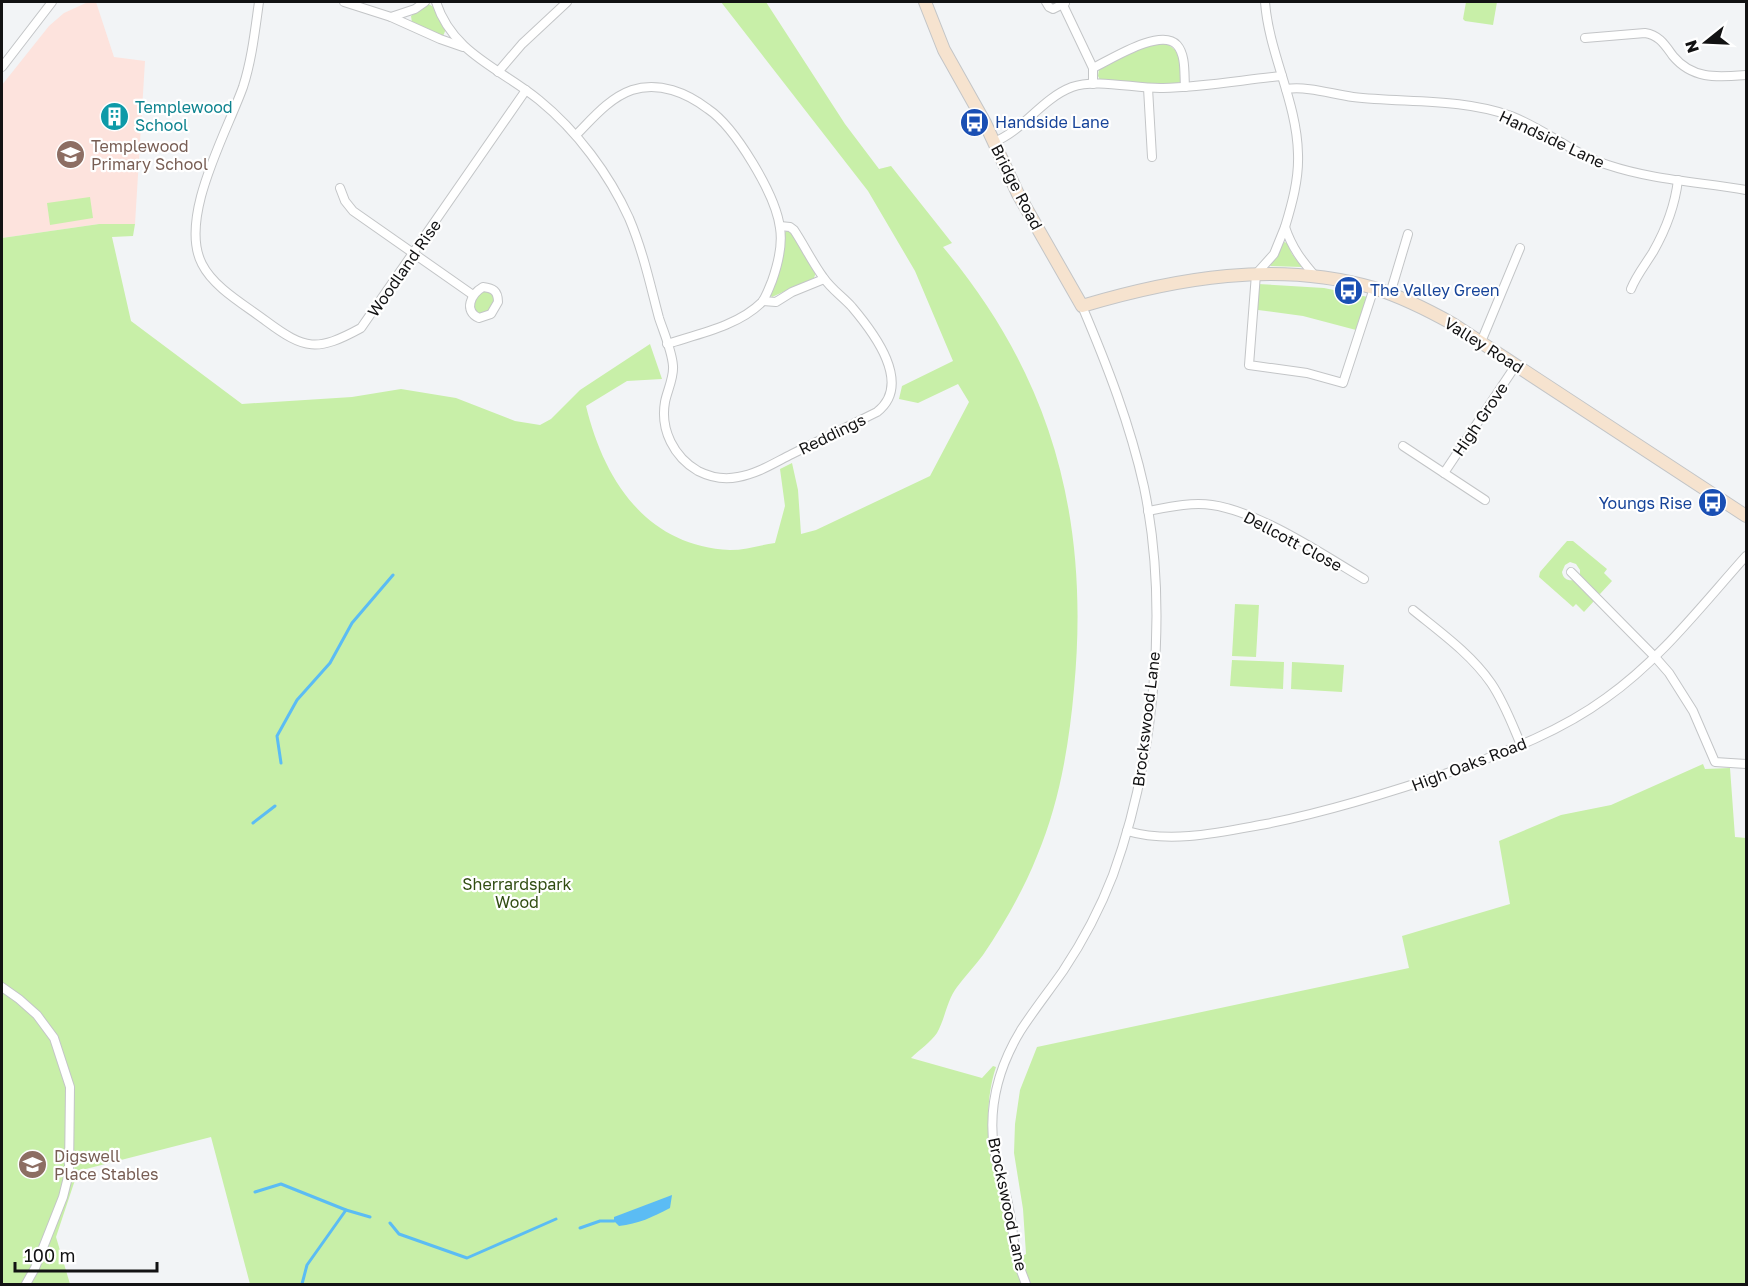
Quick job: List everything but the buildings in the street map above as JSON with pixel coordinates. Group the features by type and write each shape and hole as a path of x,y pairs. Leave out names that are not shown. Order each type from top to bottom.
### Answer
{"main road":[{"name":"Bridge Road","path":"925,2 944,50 972,98 1018,194 1082,306"},
{"name":"Valley Road","path":"1082,306 1139,289 1173,282 1256,274 1317,277 1374,288 1430,311 1481,342 1746,516"}],"street":[{"path":"2,67 52,2"},
{"name":"Woodland Rise","path":"259,2 248,68 209,174 194,228 196,247 202,266 210,277 286,336 300,343 311,345 338,339 361,328 526,90"},
{"path":"344,2 392,17 463,47"},
{"path":"392,17 415,9 425,2"},
{"path":"436,2 444,20 463,47"},
{"path":"498,72 522,45 567,2"},
{"path":"1046,2 1053,9 1065,3 1093,68 1093,84"},
{"path":"1265,2 1269,32 1296,133 1298,155 1293,197 1285,227 1274,254 1256,274 1249,365 1307,373 1342,383 1374,288"},
{"path":"1585,38 1651,34 1665,44 1680,62 1695,73 1718,77 1746,75"},
{"path":"1093,68 1141,45 1157,40 1171,41 1176,44 1182,57 1185,87"},
{"name":"Reddings","path":"463,47 551,110 576,135 614,189 628,217 648,270 673,367 665,404 665,423 672,446 679,456 699,472 715,477 737,478 758,471 877,412 883,408 892,393 894,383 891,371 876,340 852,307 824,279 794,230 780,226"},
{"path":"994,142 1009,134 1044,104 1065,90 1083,84 1148,88 1185,87 1282,76"},
{"path":"576,135 607,105 631,90 644,87 674,90 710,109 722,121 750,159 773,203 780,226 780,251 763,301 723,326 667,344"},
{"path":"1148,88 1152,157"},
{"name":"Handside Lane","path":"1286,89 1304,88 1352,97 1459,104 1488,110 1534,126 1579,154 1634,173 1746,190"},
{"path":"1631,290 1634,281 1660,240 1672,207 1678,180"},
{"path":"340,189 353,212 473,295"},
{"path":"1285,227 1299,258 1317,277"},
{"path":"1390,294 1408,234"},
{"path":"1481,342 1520,248"},
{"path":"763,301 776,302 792,292 824,279"},
{"name":"Brockswood Lane","path":"1026,1284 1016,1253 1009,1208 994,1150 992,1123 999,1076 1019,1033 1084,937 1113,876 1142,770 1153,679 1155,599 1148,511 1126,421 1115,387 1082,306"},
{"name":"High Grove","path":"1444,473 1516,365"},
{"name":"High Grove","path":"1403,446 1485,500"},
{"name":"Dellcott Close","path":"1148,511 1196,504 1229,509 1268,524 1364,579"},
{"name":"High Oaks Road","path":"1127,831 1149,836 1200,835 1304,816 1410,786 1521,746 1572,720 1605,699 1656,657 1746,556"},
{"path":"1571,572 1656,657 1669,673 1688,702 1715,762 1746,764"},
{"path":"1413,610 1458,648 1487,677 1506,710 1521,746"},
{"path":"2,987 37,1015 54,1038 70,1087 69,1173 63,1197 35,1268 26,1284"}],"shaded area":[{"name":"Templewood Primary School","path":"88,2 96,2 114,57 145,61 135,224 99,224 2,238 2,85 49,26 64,13"}],"green space":[{"name":"Sherrardspark Wood","path":"721,2 766,2 845,124 879,169 891,166 952,243 943,247 981,297 1012,348 1037,400 1056,454 1069,509 1076,567 1077,627 1074,689 1066,753 1051,816 1037,856 1013,907 983,955 954,992 937,1033 911,1058 982,1078 993,1066 996,1067 989,1103 990,1137 1015,1261 1026,1254 1023,1209 1014,1153 1015,1124 1020,1090 1037,1047 1409,968 1402,936 1510,904 1499,841 1561,815 1611,805 1703,764 1705,769 1730,768 1735,837 1746,838 1746,1284 250,1284 211,1137 78,1171 56,1237 70,1284 2,1284 2,238 99,224 135,224 133,236 112,237 131,321 242,404 352,397 401,389 456,398 515,421 540,425 551,419 580,390 650,344 662,379 627,381 586,406 604,459 617,483 633,504 652,522 675,536 700,546 730,550 775,543 785,506 780,469 792,463 798,490 801,534 816,530 930,476 969,402 958,384 918,403 899,399 902,386 953,361 915,271 868,191"},
{"path":"1466,2 1497,2 1493,25 1465,21 1463,19"},
{"path":"428,4 434,7 446,29 443,36 412,23 411,16"},
{"path":"1165,42 1179,53 1180,82 1172,85 1132,84 1100,80 1099,69 1128,52"},
{"path":"90,197 93,218 50,225 47,203"},
{"path":"787,230 791,231 816,272 814,278 772,297 770,295 784,234"},
{"path":"1284,242 1287,243 1302,267 1270,266"},
{"path":"1258,284 1324,288 1368,297 1356,330 1303,316 1258,310"},
{"path":"484,290 489,290 495,299 493,309 482,315 475,313 473,303"},
{"path":"1567,541 1573,541 1607,569 1604,573 1612,581 1600,594 1597,593 1580,576 1580,570 1576,564 1570,562 1565,565 1562,572 1565,578 1574,580 1594,601 1584,612 1576,604 1573,607 1539,577 1540,572"},
{"path":"1235,604 1259,605 1256,657 1232,656"},
{"path":"1232,660 1284,662 1283,689 1230,686"},
{"path":"1292,662 1344,665 1342,692 1291,689"}],"water":[{"path":"672,1195 670,1208 651,1217 633,1224 619,1226 614,1221 614,1217"}],"waterway":[{"path":"281,763 277,736 297,700 330,663 352,623 393,575"},
{"path":"253,823 275,806"},
{"path":"255,1192 281,1184 370,1217"},
{"path":"302,1284 307,1265 346,1210"},
{"path":"390,1223 399,1234 467,1258 556,1219"},
{"path":"580,1228 600,1221 614,1221"}],"place":[{"name":"Templewood School","path":"114,116"},
{"name":"Handside Lane","path":"974,122"},
{"name":"Templewood Primary School","path":"70,155"},
{"name":"The Valley Green","path":"1349,290"},
{"name":"Youngs Rise","path":"1713,503"},
{"name":"Digswell Place Stables","path":"33,1165"}]}
